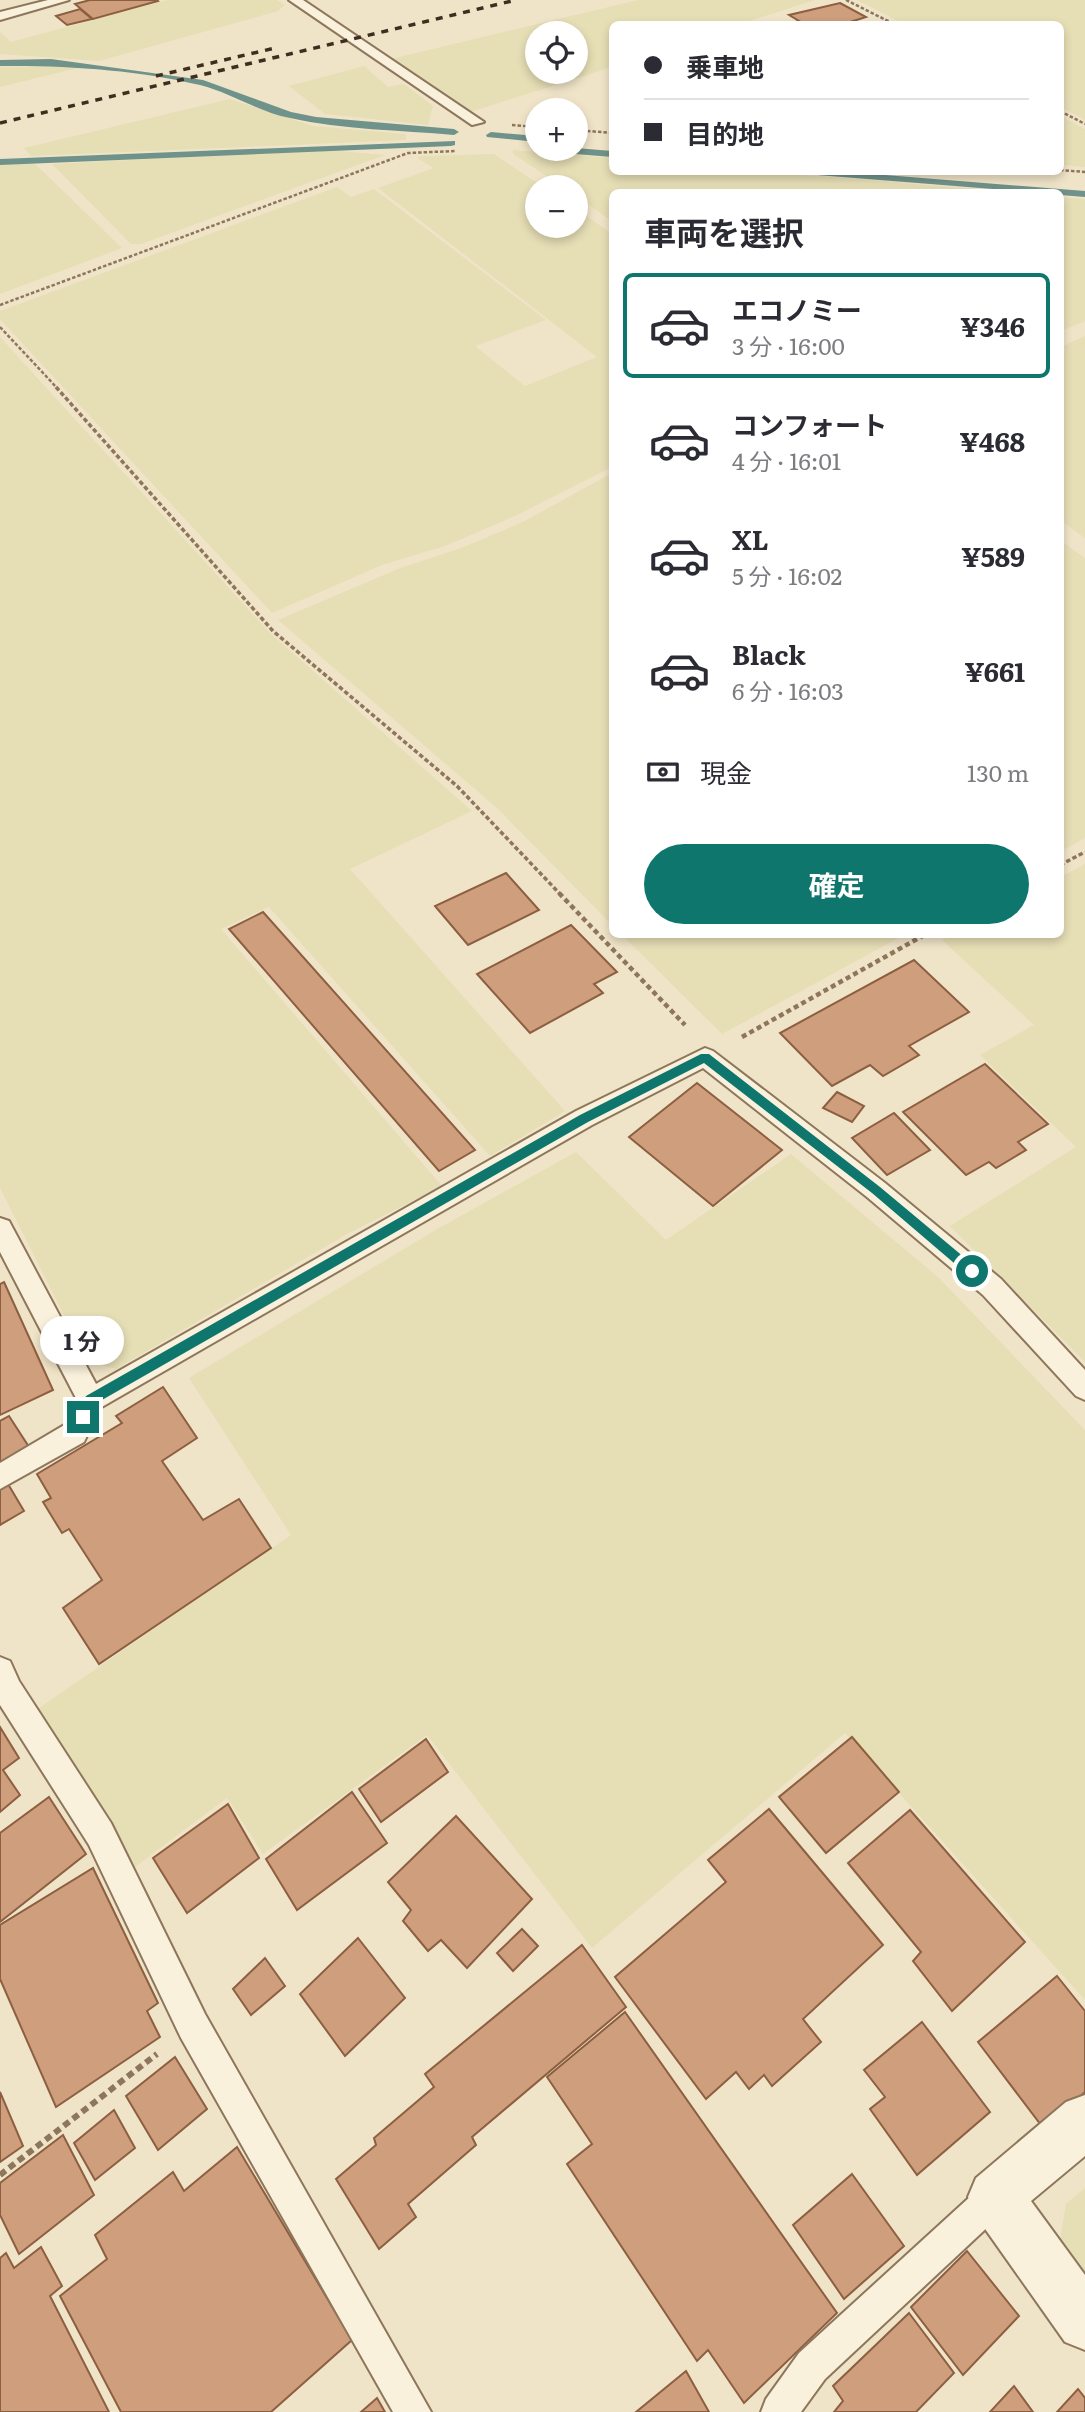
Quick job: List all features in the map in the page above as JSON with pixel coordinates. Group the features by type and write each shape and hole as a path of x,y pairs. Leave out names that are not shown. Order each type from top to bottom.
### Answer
{"street":[{"path":"1085,2121 995,2197 1085,2322"}],"lane":[{"path":"0,16 63,0"},
{"path":"295,0 477,122"},
{"path":"0,1477 75,1433 90,1400 584,1118 705,1057 876,1190 992,1287 1085,1388"},
{"path":"0,1228 90,1400"},
{"path":"0,1671 8,1691 100,1834 194,2026 413,2412"},
{"path":"779,2412 812,2366 995,2197"}],"path":[{"path":"846,0 888,21"},
{"path":"1064,113 1085,124"},
{"path":"0,305 408,153 468,150 477,122 525,126"},
{"path":"588,131 609,133"},
{"path":"1064,170 1085,172"},
{"path":"0,327 117,453 273,631 457,786 703,1043 705,1057 919,938"},
{"path":"1064,863 1085,852"},
{"path":"0,2175 194,2026"}],"shaded area":[{"path":"167,0 277,0 285,5 278,11 99,61 0,54 0,32 11,42"},
{"path":"638,0 815,0 749,21 609,21 609,68 588,75 588,21 550,21"},
{"path":"857,0 1085,0 1085,120 1064,109 1064,21 898,21"},
{"path":"525,27 525,84 558,84 470,112 391,59"},
{"path":"364,66 388,87 404,84 433,106 428,125 325,114 289,86"},
{"path":"0,67 78,68 0,87"},
{"path":"230,99 313,126 406,134 406,140 31,156 24,148"},
{"path":"1064,118 1085,129 1085,167 1064,165"},
{"path":"327,150 385,155 141,244 131,244 52,164"},
{"path":"513,150 525,151 525,161 588,161 588,156 609,158 609,175 805,175 973,189 609,189 609,219 588,204 588,175 545,175 513,154"},
{"path":"494,154 525,175 525,238 588,238 588,217 609,232 609,469 515,516 445,546 382,565 272,613 0,319 0,311 337,187 351,197 374,189 546,320 475,346 525,386 597,357 378,188 434,168 417,158"},
{"path":"33,162 122,248 0,294 0,164"},
{"path":"1064,197 1085,199 1085,321 1064,330"},
{"path":"1085,336 1085,538 1064,523 1064,346"},
{"path":"0,337 270,633 472,811 350,869 565,1111 490,1156 269,907 221,929 442,1186 349,1233 116,1369 87,1361 0,1188"},
{"path":"609,475 609,922 497,808 278,620 398,569 464,547 525,521"},
{"path":"1064,543 1085,558 1085,838 1064,849"},
{"path":"1085,864 1085,1362 950,1226 1076,1147 980,1055 1034,1025 942,940 1064,938 1064,875"},
{"path":"625,938 898,938 722,1034"},
{"path":"576,1152 666,1240 791,1154 938,1277 1085,1430 1085,2000 845,1733 592,1948 427,1735 263,1854 227,1798 131,1870 36,1710 291,1535 189,1378 439,1228"},
{"path":"1085,2188 1085,2282 1059,2247 1066,2204"}],"building":[{"path":"90,0 158,1 93,19 75,4"},
{"path":"840,3 866,17 853,21 799,21 789,15"},
{"path":"80,9 92,19 67,25 56,16"},
{"path":"506,873 539,910 468,945 435,906"},
{"path":"263,912 475,1150 439,1171 229,929"},
{"path":"571,925 617,972 594,984 603,993 530,1033 477,974"},
{"path":"914,960 969,1012 909,1046 919,1055 883,1076 870,1065 832,1086 780,1033"},
{"path":"985,1064 1048,1124 1018,1142 1026,1150 996,1168 989,1162 966,1175 903,1112"},
{"path":"697,1083 782,1150 713,1206 629,1137"},
{"path":"837,1092 864,1106 852,1122 823,1108"},
{"path":"894,1113 930,1150 887,1175 852,1138"},
{"path":"4,1282 53,1390 0,1415 0,1284"},
{"path":"163,1387 197,1438 162,1461 203,1520 239,1499 271,1548 99,1664 63,1608 102,1580 69,1529 62,1533 43,1502 51,1498 37,1474 122,1423 116,1416"},
{"path":"9,1416 29,1447 0,1464 0,1421"},
{"path":"8,1484 24,1511 0,1525 0,1489"},
{"path":"0,1727 19,1758 3,1770 20,1795 0,1812"},
{"path":"852,1737 899,1792 826,1853 779,1797"},
{"path":"426,1739 448,1772 381,1822 359,1789"},
{"path":"352,1792 387,1843 297,1910 266,1859"},
{"path":"49,1797 86,1854 0,1922 0,1833"},
{"path":"228,1804 259,1858 187,1913 153,1858"},
{"path":"769,1809 883,1945 803,2019 821,2042 772,2086 764,2075 749,2089 736,2072 706,2099 615,1977 726,1882 708,1860"},
{"path":"910,1810 1025,1942 952,2011 913,1961 921,1952 848,1863"},
{"path":"456,1816 532,1899 467,1968 441,1940 428,1951 403,1921 411,1910 388,1882"},
{"path":"93,1868 158,2003 147,2011 160,2037 56,2107 0,1979 0,1925"},
{"path":"522,1929 538,1946 513,1971 497,1953"},
{"path":"358,1938 405,1998 345,2056 300,1994"},
{"path":"582,1945 626,2007 472,2137 476,2145 408,2204 416,2217 379,2249 336,2179 376,2145 374,2138 434,2087 425,2074"},
{"path":"265,1958 285,1986 251,2015 233,1989"},
{"path":"1057,1976 1085,2011 1085,2092 1044,2129 978,2042"},
{"path":"625,2012 837,2313 744,2403 708,2350 697,2361 567,2164 592,2144 547,2077"},
{"path":"922,2022 990,2112 917,2175 870,2109 885,2097 864,2070"},
{"path":"175,2057 207,2109 158,2150 126,2096"},
{"path":"0,2092 23,2146 0,2162"},
{"path":"114,2110 135,2148 95,2180 74,2143"},
{"path":"63,2135 94,2195 19,2254 0,2215 0,2183"},
{"path":"237,2147 352,2340 271,2412 121,2412 60,2296 107,2259 95,2235 173,2172 184,2191"},
{"path":"852,2174 904,2246 844,2299 793,2225"},
{"path":"41,2247 62,2286 50,2296 109,2412 0,2412 0,2258 6,2253 14,2268"},
{"path":"967,2251 1019,2316 963,2375 911,2307"},
{"path":"909,2313 954,2373 916,2412 834,2412 843,2401 833,2386"},
{"path":"686,2371 709,2412 636,2412"},
{"path":"1014,2386 1033,2412 990,2412"},
{"path":"1078,2389 1085,2398 1085,2412 1057,2412"},
{"path":"377,2398 385,2412 361,2412"}],"waterway":[{"path":"0,63 51,62 95,66 203,83 289,115 316,120 454,132"},
{"path":"491,135 525,138"},
{"path":"0,162 451,143"},
{"path":"588,152 609,154"},
{"path":"854,175 1024,189"},
{"path":"1064,192 1085,194"}],"railway":[{"path":"0,123 516,0"},
{"path":"156,76 275,48"}],"route":[{"path":"83,1417 90,1400 584,1118 705,1057 876,1190 972,1271"}]}
